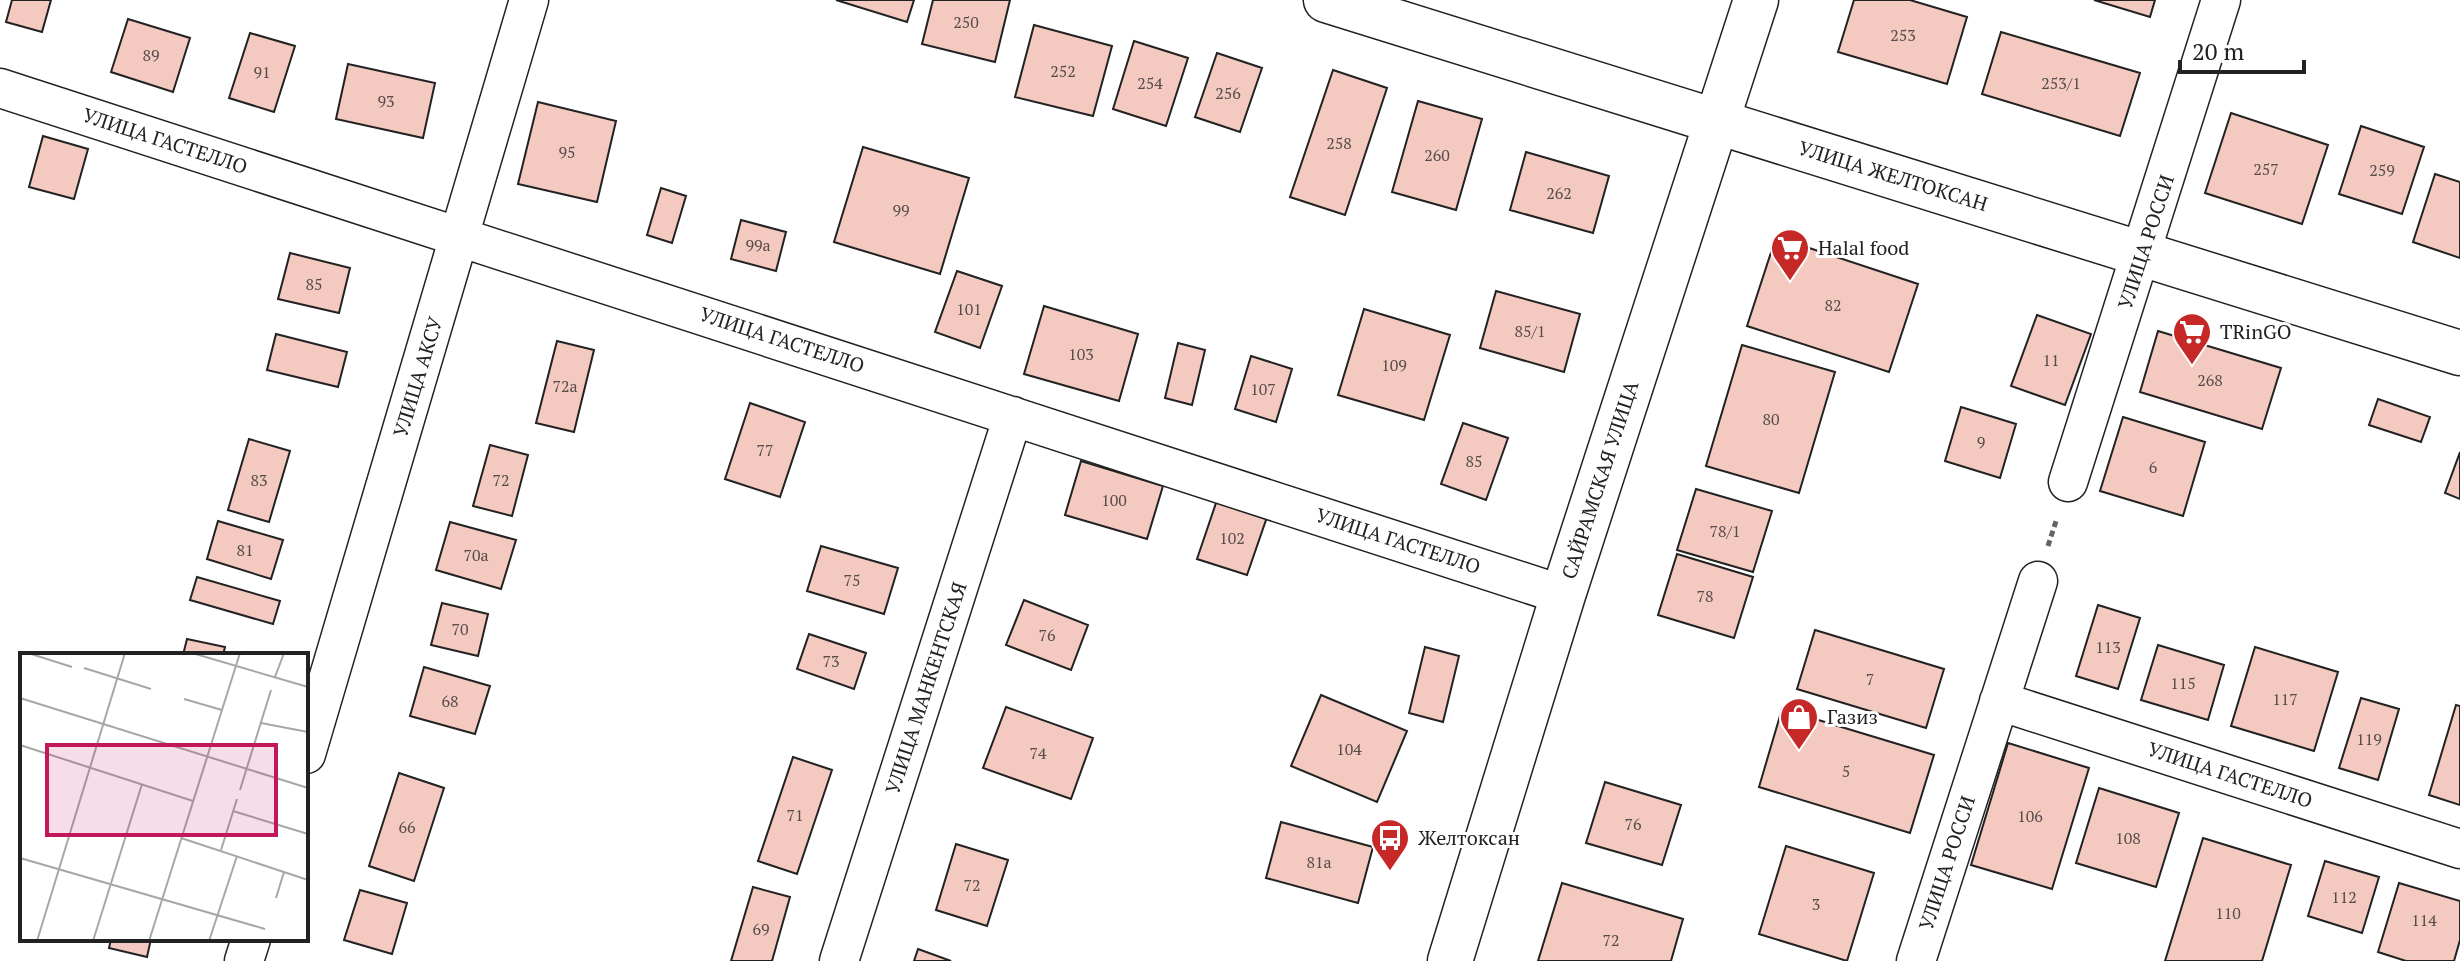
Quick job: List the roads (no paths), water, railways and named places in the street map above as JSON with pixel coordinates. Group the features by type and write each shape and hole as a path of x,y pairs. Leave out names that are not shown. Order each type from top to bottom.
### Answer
{"main road":[{"name":"УЛИЦА ЖЕЛТОКСАН","path":"1326,0 2460,353"},
{"name":"САЙРАМСКАЯ УЛИЦА","path":"1450,961 1563,595 1756,0"}],"street":[{"name":"УЛИЦА АКСУ","path":"308,747 529,0"},
{"name":"УЛИЦА РОССИ","path":"2068,482 2221,0"},
{"name":"УЛИЦА ГАСТЕЛЛО","path":"0,88 461,235 1563,595"},
{"name":"УЛИЦА МАНКЕНТСКАЯ","path":"839,961 1013,416"},
{"name":"УЛИЦА РОССИ","path":"1916,961 2038,581"},
{"name":"УЛИЦА ГАСТЕЛЛО","path":"1999,701 2460,849"},
{"path":"244,961 250,941"}],"place":[{"name":"Halal food","path":"1790,282"},
{"name":"TRinGO","path":"2192,366"},
{"name":"Газиз","path":"1799,751"},
{"name":"Желтоксан","path":"1390,872"}]}
